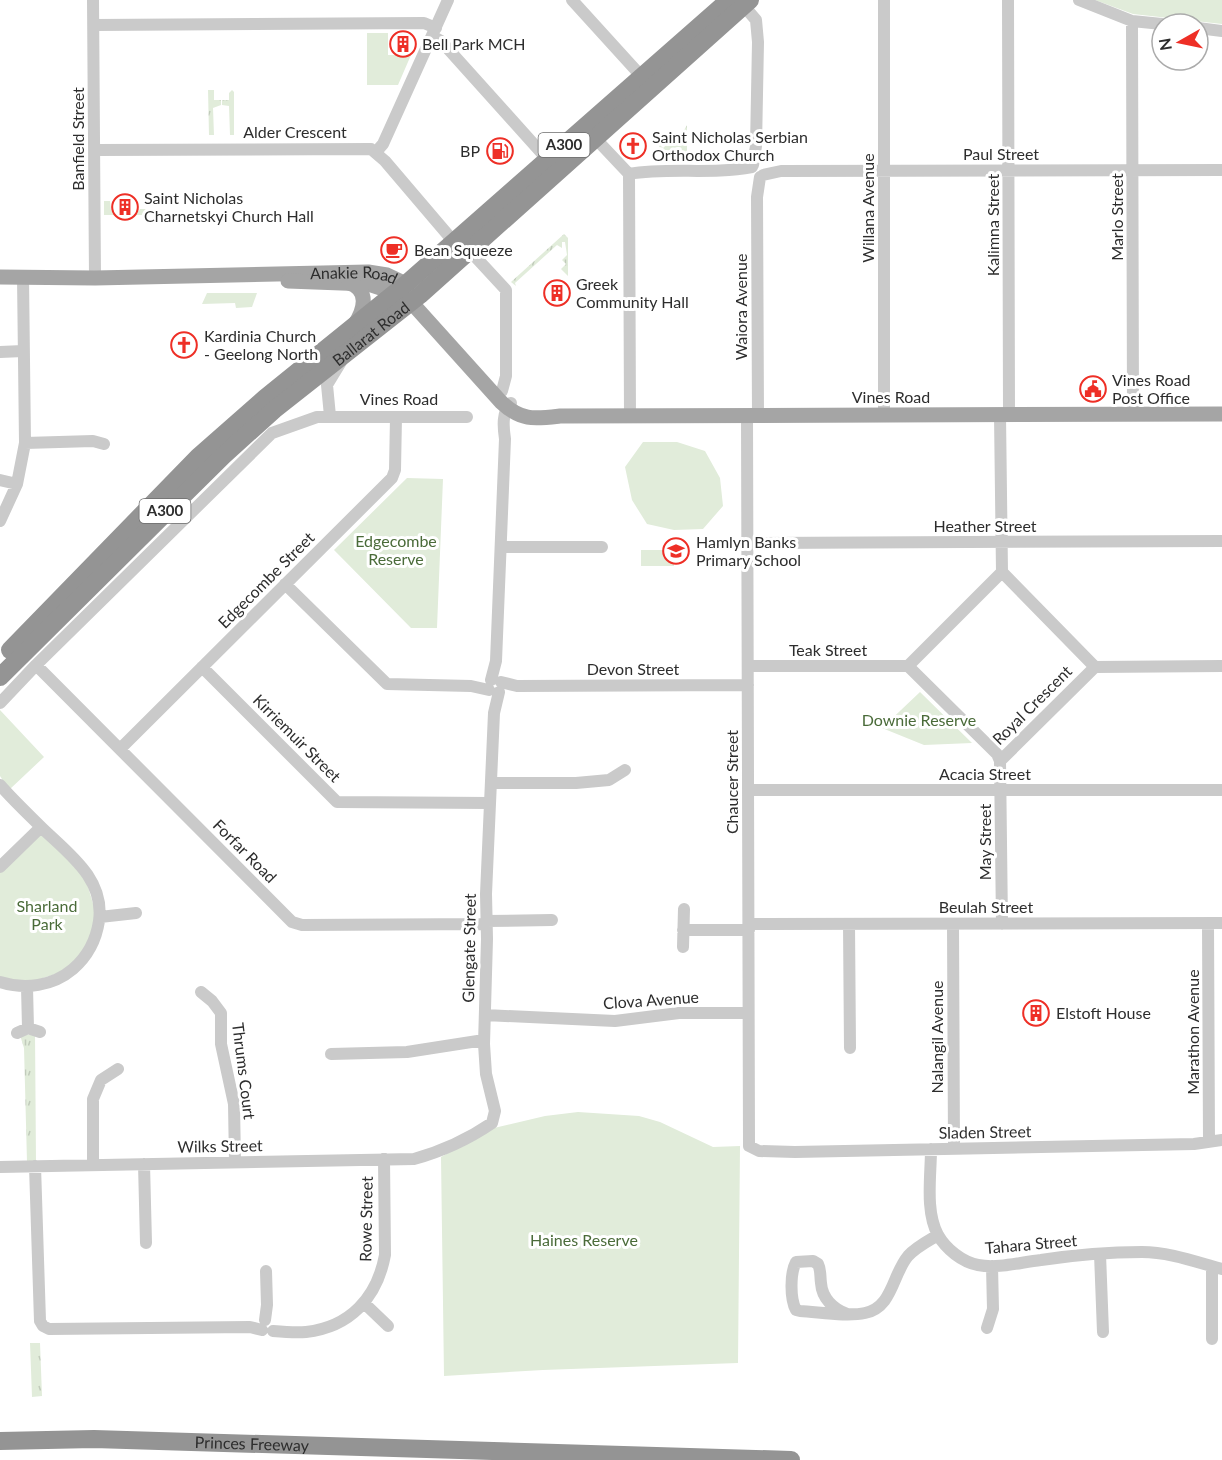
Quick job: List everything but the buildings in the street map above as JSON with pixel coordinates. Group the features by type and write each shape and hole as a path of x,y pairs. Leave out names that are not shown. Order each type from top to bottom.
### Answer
{"highway":[{"name":"Ballarat Road","path":"0,676 223,456 274,410 341,358 461,246 547,159 642,77 740,2"},
{"name":"Ballarat Road","path":"461,246 596,139 740,2"},
{"name":"Ballarat Road","path":"0,660 198,457 265,398 352,329 408,294"},
{"name":"Princes Freeway","path":"0,1441 94,1439 792,1460"}],"main road":[{"name":"Anakie Road","path":"0,278 249,276 309,272 368,272 387,275 408,294 510,404"},
{"name":"Anakie Road","path":"249,276 294,282 368,284 408,294"},
{"path":"350,283 358,288 364,301 363,312 352,329"},
{"name":"Vines Road","path":"510,404 532,419 560,416 1222,414"}],"street":[{"name":"Banfield Street","path":"93,0 94,278"},
{"path":"448,0 383,144 376,152 461,246"},
{"path":"572,0 642,77"},
{"name":"Willana Avenue","path":"884,0 884,415"},
{"name":"Kalimna Street","path":"1002,572 1009,171 1008,0"},
{"path":"1079,0 1132,21 1150,23"},
{"name":"Waiora Avenue","path":"740,2 756,21 758,42 752,416"},
{"name":"Marlo Street","path":"1132,21 1134,170 1132,414"},
{"path":"94,25 424,23 547,159"},
{"path":"596,139 629,174 630,417"},
{"name":"Alder Crescent","path":"95,150 365,148 376,152"},
{"name":"Paul Street","path":"629,174 652,171 1222,170"},
{"name":"Glengate Street","path":"440,1152 473,1136 492,1123 495,1111 486,1074 484,1015 496,662 506,439 510,404 506,376 506,290 461,246"},
{"path":"0,521 17,484 25,442 23,277"},
{"path":"0,352 23,351"},
{"path":"330,416 327,385 339,368 341,358"},
{"name":"Vines Road","path":"36,665 268,436 308,419 330,416 467,417"},
{"name":"Chaucer Street","path":"750,1147 748,1143 747,543 752,416"},
{"name":"Edgecombe Street","path":"120,749 393,476 396,467 396,417"},
{"path":"25,442 93,441 104,444"},
{"path":"0,480 17,484"},
{"name":"Heather Street","path":"747,543 1222,541"},
{"path":"501,547 602,546"},
{"path":"1000,760 997,754 908,666 1002,572"},
{"name":"Royal Crescent","path":"1000,760 1095,667 1002,572"},
{"name":"Devon Street","path":"285,584 387,684 748,685"},
{"path":"0,703 36,665"},
{"name":"Forfar Road","path":"36,665 297,924 487,922 534,914 552,920"},
{"name":"Teak Street","path":"748,666 908,666"},
{"path":"1095,667 1222,666"},
{"name":"Kirriemuir Street","path":"202,667 337,802 490,803"},
{"name":"May Street","path":"1000,760 1002,924"},
{"path":"491,783 576,783 609,780 625,770"},
{"path":"0,785 86,871 96,889 101,912 93,945 81,962 65,976 27,987 0,982"},
{"name":"Acacia Street","path":"748,790 1222,790"},
{"path":"0,867 41,827"},
{"path":"683,947 684,909"},
{"path":"100,917 136,913"},
{"name":"Marathon Avenue","path":"1208,923 1216,990 1216,1141"},
{"name":"Beulah Street","path":"683,930 849,924 1222,923"},
{"path":"849,924 850,1048"},
{"name":"Nalangil Avenue","path":"953,924 954,1149"},
{"path":"27,987 28,1031"},
{"name":"Thrums Court","path":"201,992 221,1013 221,1044 234,1104 235,1162"},
{"name":"Clova Avenue","path":"484,1015 615,1022 679,1013 748,1013"},
{"path":"331,1054 407,1052 484,1040"},
{"path":"93,1165 93,1099 101,1080 118,1069"},
{"name":"Sladen Street","path":"750,1147 762,1152 1216,1141"},
{"path":"848,1314 837,1309 826,1299 817,1263 800,1261 795,1263 793,1269 795,1309 848,1314 866,1313 881,1305 890,1293 908,1256 938,1235 932,1212 931,1149"},
{"name":"Wilks Street","path":"0,1167 414,1159 440,1152"},
{"name":"Rowe Street","path":"35,1166 40,1321 43,1326 49,1329 265,1325 293,1332 316,1330 337,1323 348,1317 372,1294 383,1267 385,1255 384,1159"},
{"path":"144,1164 146,1243"},
{"name":"Tahara Street","path":"938,1235 951,1250 963,1259 979,1265 993,1266 1070,1256 1143,1252 1166,1255 1217,1268"},
{"path":"1100,1254 1103,1332"},
{"path":"987,1328 993,1309 993,1266"},
{"path":"1212,1339 1217,1268"},
{"path":"265,1325 266,1271"},
{"path":"364,1303 388,1326"}],"green space":[{"path":"1095,0 1222,0 1222,24 1210,23 1210,12 1150,12 1150,16 1133,14"},
{"path":"367,33 388,33 388,55 411,55 398,85 367,85"},
{"path":"208,90 214,90 214,100 221,100 221,105 213,108 214,135 209,135"},
{"path":"232,90 234,92 234,135 230,135 229,106 222,105 222,100 229,100 229,93"},
{"path":"687,125 687,155 696,155 696,162 658,162 663,161 664,152 659,147 660,145 663,148 676,136 679,139"},
{"path":"104,201 110,201 111,211 146,209 146,215 104,215"},
{"path":"564,234 568,238 568,276 561,269 566,264 562,260 567,255 565,242 562,242 562,248 557,245 515,283 516,286 511,282"},
{"path":"207,293 257,293 252,307 236,308 235,303 202,304"},
{"path":"643,442 677,442 705,451 720,478 723,506 703,529 674,530 647,524 632,500 625,467"},
{"name":"Edgecombe Reserve","path":"407,478 443,479 437,628 411,628 334,550"},
{"path":"641,550 674,550 674,566 641,566"},
{"name":"Downie Reserve","path":"920,692 972,743 924,745 882,728"},
{"path":"0,710 44,757 9,790 0,776"},
{"name":"Sharland Park","path":"39,835 45,835 85,877 95,910 93,929 86,946 76,960 62,972 27,983 0,978 0,872"},
{"path":"35,1034 36,1161 27,1162 24,1048 20,1035"},
{"name":"Haines Reserve","path":"578,1112 639,1116 660,1122 713,1147 740,1146 738,1363 444,1376 441,1157 494,1128 545,1116"},
{"path":"30,1343 40,1343 42,1396 32,1397"}],"place":[{"name":"Bell Park MCH","path":"403,44"},
{"name":"Saint Nicholas Serbian Orthodox Church","path":"633,146"},
{"name":"BP","path":"500,151"},
{"name":"Saint Nicholas Charnetskyi Church Hall","path":"125,207"},
{"name":"Bean Squeeze","path":"394,250"},
{"name":"Greek Community Hall","path":"557,293"},
{"name":"Kardinia Church - Geelong North","path":"184,345"},
{"name":"Vines Road Post Office","path":"1093,389"},
{"name":"Hamlyn Banks Primary School","path":"676,551"},
{"name":"Elstoft House","path":"1036,1013"}]}
